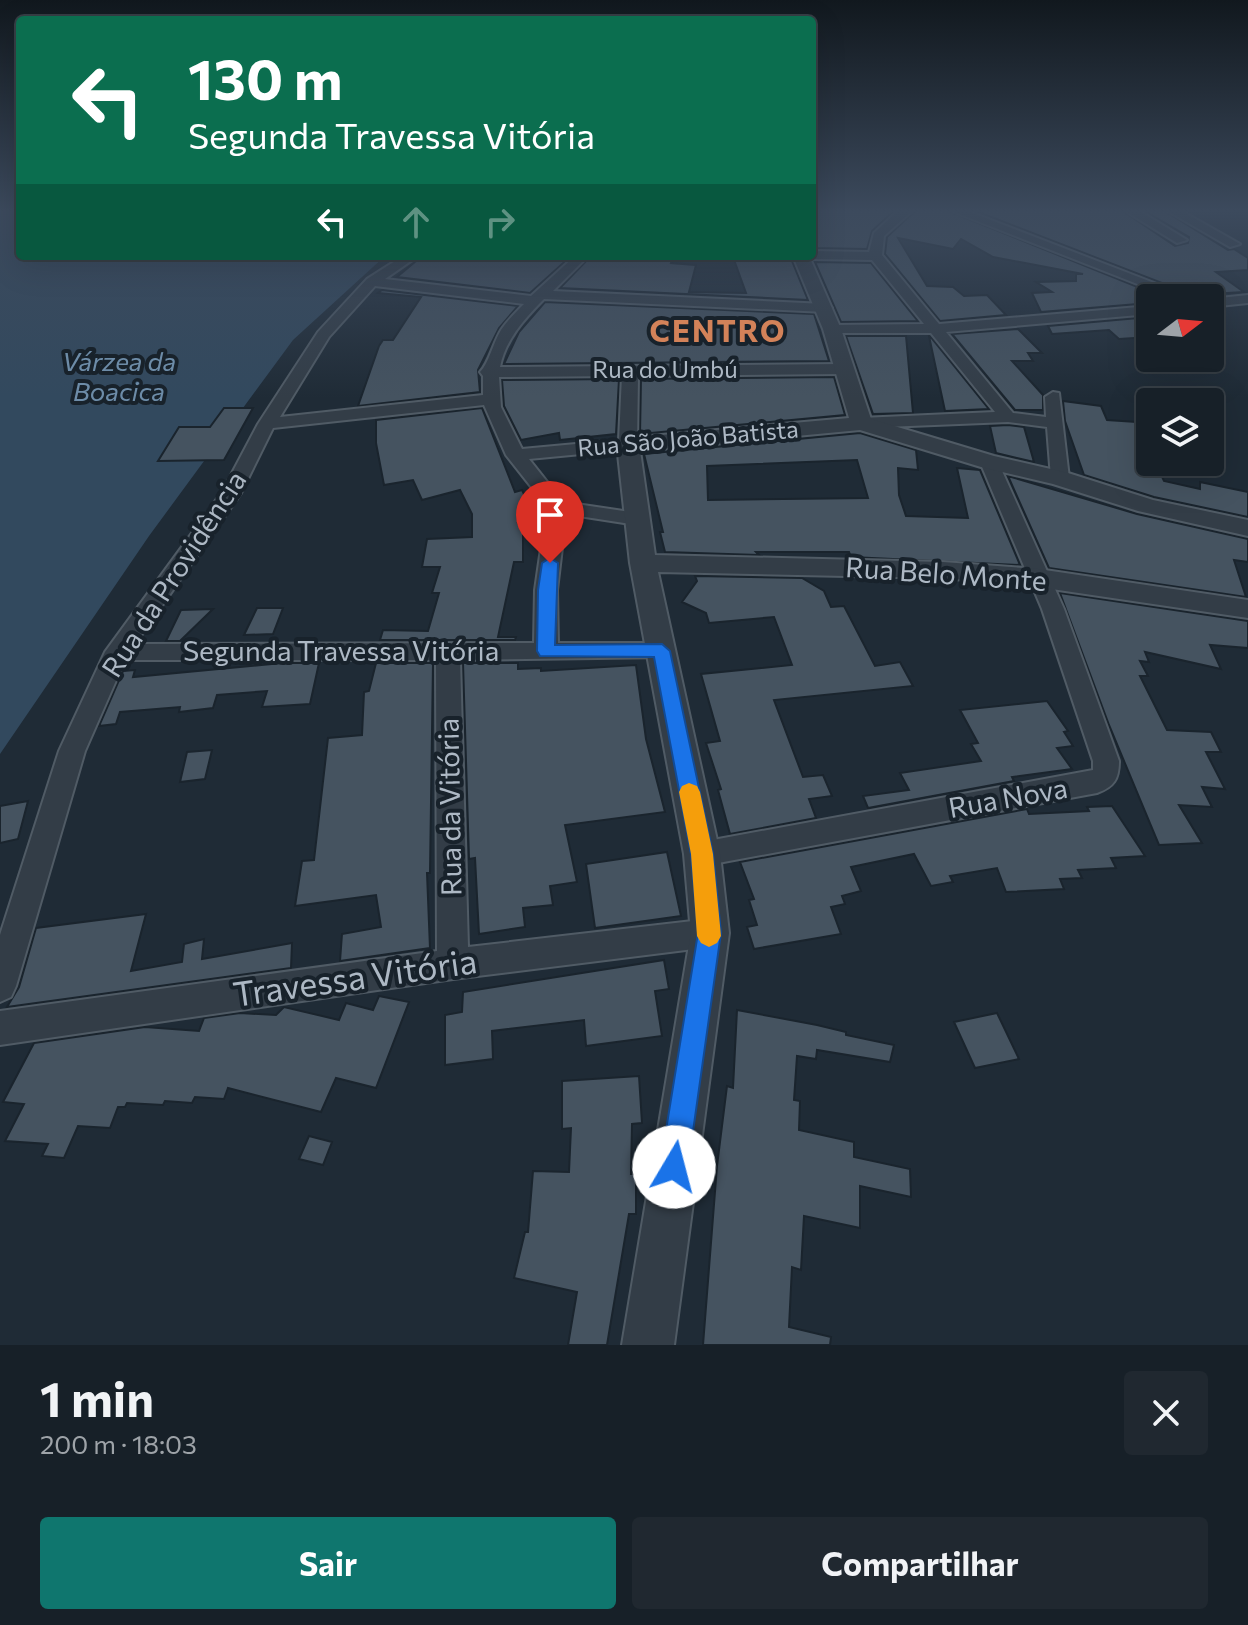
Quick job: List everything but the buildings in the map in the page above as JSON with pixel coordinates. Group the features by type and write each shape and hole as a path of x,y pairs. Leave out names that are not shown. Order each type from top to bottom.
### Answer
{"street":[{"name":"Rua da Providência","path":"0,986 72,751 117,652 231,493 267,424 323,335 372,282 386,273"},
{"path":"565,273 498,344 488,372 490,399 515,455 557,507 637,519"},
{"path":"809,273 825,308 861,423"},
{"path":"889,273 1008,417"},
{"path":"1120,273 1149,284"},
{"path":"372,282 539,298 825,308"},
{"path":"1224,302 1248,299"},
{"path":"832,329 1017,325 1136,312"},
{"name":"Rua do Umbú","path":"488,372 843,369"},
{"path":"630,371 628,445 643,563 702,854 710,933 648,1345"},
{"path":"1053,397 1060,478"},
{"path":"267,424 490,399"},
{"path":"861,423 1008,417 1054,423"},
{"path":"861,423 989,462 1060,478 1147,506 1248,528"},
{"name":"Rua São João Batista","path":"515,455 861,423"},
{"path":"989,462 1038,578"},
{"path":"546,651 546,590 557,507"},
{"name":"Rua Belo Monte","path":"643,563 943,570 1038,578 1248,609"},
{"name":"Rua Nova","path":"702,854 1097,782 1106,775 1106,761 1053,609 1038,578"},
{"name":"Rua da Vitória","path":"448,651 453,964"},
{"name":"Segunda Travessa Vitória","path":"117,652 662,651"},
{"name":"Travessa Vitória","path":"0,1028 453,964 710,933"}],"water":[{"name":"Várzea da Boacica","path":"0,273 367,273 293,340 149,536 0,754"}],"slow traffic":[{"path":"689,792 702,854 709,936"}],"district":[{"name":"CENTRO","path":"718,332"}],"route":[{"path":"550,563 546,590 546,651 662,651 702,854 710,933 674,1167"}]}
